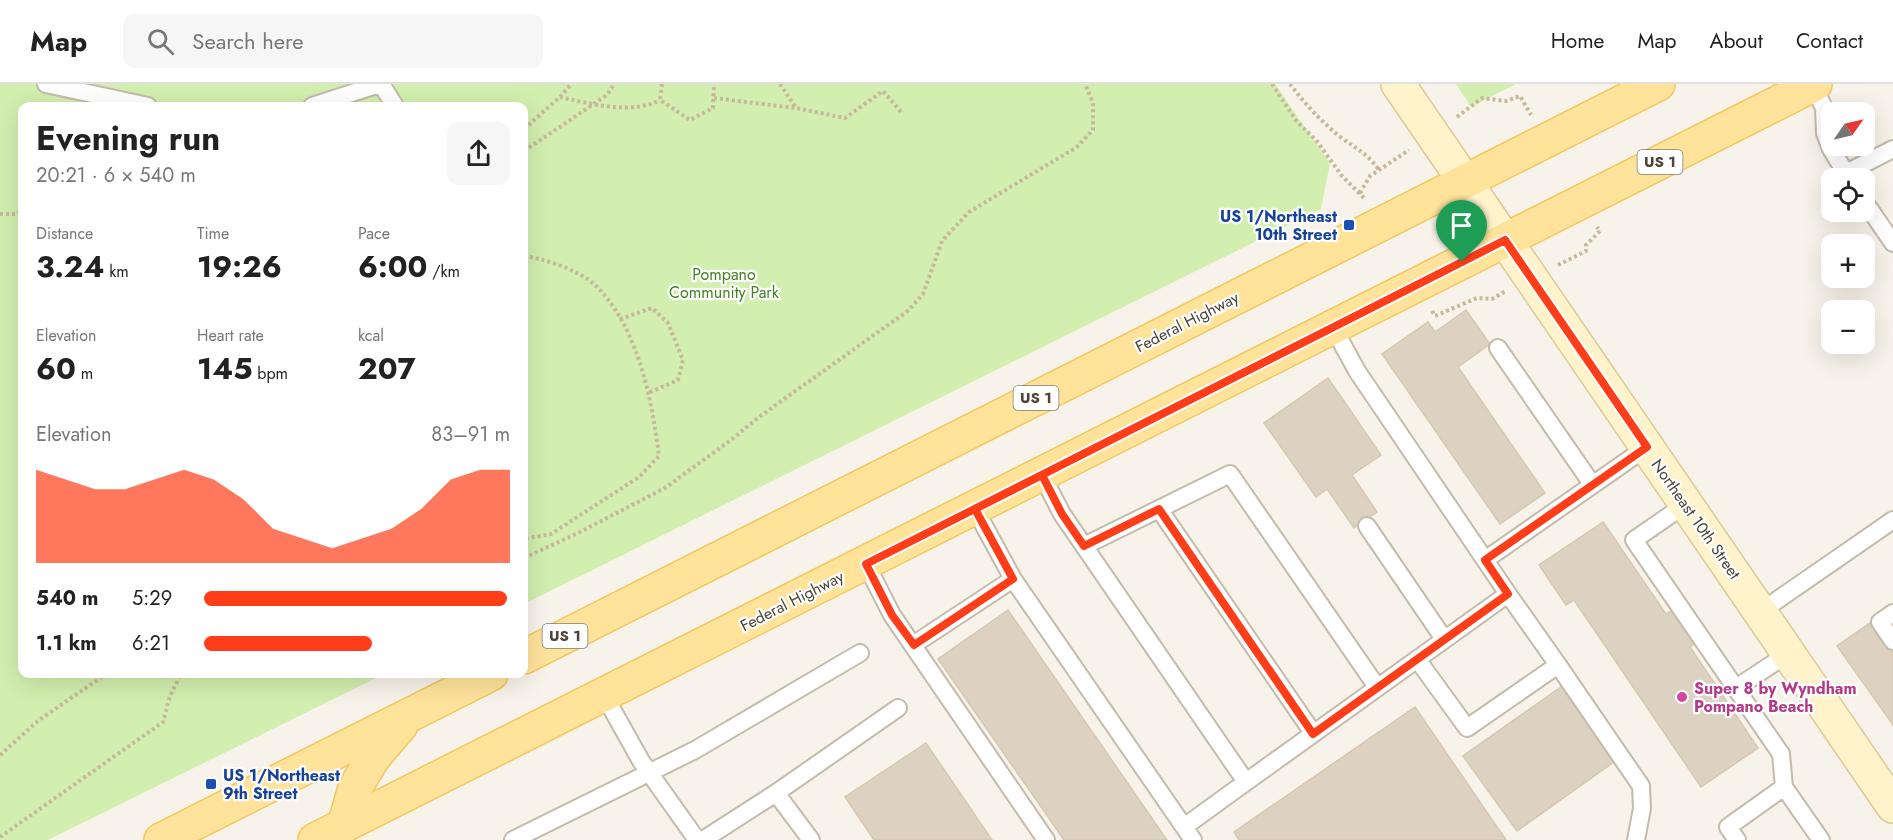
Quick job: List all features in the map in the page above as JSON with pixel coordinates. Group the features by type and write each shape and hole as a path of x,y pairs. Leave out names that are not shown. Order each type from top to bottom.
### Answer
{"main road":[{"name":"Federal Highway","path":"528,655 1658,84"},
{"name":"Federal Highway","path":"330,833 1814,84"},
{"path":"176,836 483,678"},
{"path":"330,833 373,758 410,714"}],"street":[{"name":"Northeast 10th Street","path":"1398,84 1893,806"}],"lane":[{"path":"46,84 129,102"},
{"path":"325,102 381,84 392,102"},
{"path":"1814,84 1824,108 1825,133 1843,168"},
{"path":"1861,168 1893,149"},
{"path":"1875,217 1893,243"},
{"path":"1333,327 1357,371 1641,786 1642,808 1636,840"},
{"path":"1498,348 1592,484"},
{"path":"1485,560 1647,447"},
{"path":"1084,546 1230,474 1377,687"},
{"path":"1042,475 1062,514 1246,782"},
{"path":"1686,504 1634,540 1781,754 1784,788 1821,840"},
{"path":"975,509 1013,579 1189,834 1246,782 1508,594"},
{"path":"1159,509 1313,734"},
{"path":"1761,612 1893,520"},
{"path":"1367,526 1444,639"},
{"path":"866,564 892,615 1046,840"},
{"path":"914,645 1013,579"},
{"path":"1893,613 1880,621 1893,641"},
{"path":"513,840 695,750 860,653"},
{"path":"1737,688 1789,653"},
{"path":"1417,659 1467,728 1558,665"},
{"path":"604,695 650,773 697,840"},
{"path":"703,840 776,793 898,708"},
{"path":"1737,840 1728,827 1784,788"},
{"path":"776,793 811,840"}],"path":[{"path":"528,126 560,98 571,84"},
{"path":"528,148 607,95 614,84"},
{"path":"660,100 662,84"},
{"path":"660,100 690,120 713,108 714,84"},
{"path":"780,84 796,108"},
{"path":"528,556 665,488 759,417 909,310 923,294 942,241 969,212 1077,147 1093,130 1093,103 1085,84"},
{"path":"1272,84 1297,122 1316,140 1342,176 1360,193"},
{"path":"1290,84 1305,104 1339,136 1368,155 1379,170"},
{"path":"714,98 796,108 845,118 883,91 901,112"},
{"path":"560,98 592,105 636,107 650,105 660,100"},
{"path":"0,214 18,213"},
{"path":"528,257 549,260 594,284 621,318 648,393 659,456 639,477 551,534 528,538"},
{"path":"621,318 652,308 668,323 683,360 678,380 648,393"},
{"path":"0,755 39,720 100,678"},
{"path":"0,837 163,722 170,696 180,678"}],"green space":[{"name":"Pompano Community Park","path":"0,84 1275,84 1330,163 1321,209 528,602 528,102 18,102 18,678 376,678 48,840 0,840"},
{"path":"1456,84 1516,84 1471,107"}],"building":[{"path":"1466,310 1490,344 1458,367 1545,493 1500,524 1382,354 1428,322 1435,332"},
{"path":"1328,378 1381,455 1352,475 1377,512 1354,528 1327,489 1316,497 1264,423"},
{"name":"Super 8 by Wyndham Pompano Beach","path":"1603,522 1666,614 1675,608 1698,641 1690,647 1758,748 1701,787 1574,600 1566,605 1539,565"},
{"path":"1893,607 1893,725 1837,646"},
{"path":"1008,610 1167,840 1064,840 938,659"},
{"path":"1565,684 1618,759 1517,831 1463,756"},
{"path":"1415,707 1506,840 1239,840 1234,832"},
{"path":"926,743 992,840 874,840 845,797"}],"place":[{"name":"US 1/Northeast 10th Street","path":"1349,225"},
{"name":"Super 8 by Wyndham Pompano Beach","path":"1682,697"},
{"name":"US 1/Northeast 9th Street","path":"211,784"}],"route":[{"path":"1505,240 1647,447 1485,560 1508,594 1313,734 1159,509 1084,546 1062,514 1042,475 975,509 1013,579 914,645 892,615 866,564 1462,262 1505,240"}]}
